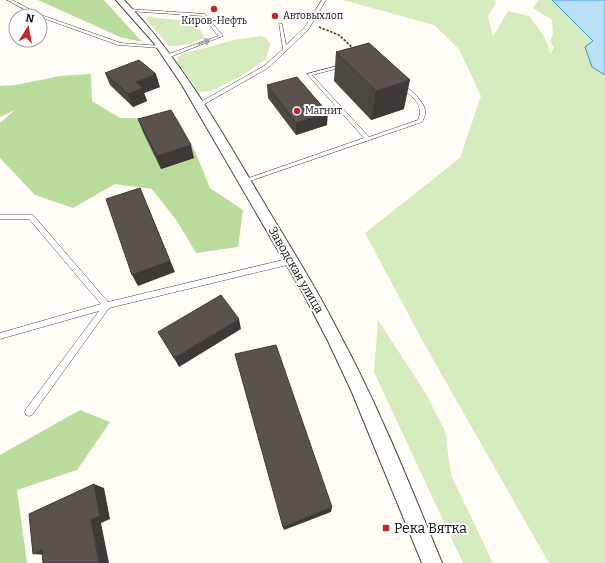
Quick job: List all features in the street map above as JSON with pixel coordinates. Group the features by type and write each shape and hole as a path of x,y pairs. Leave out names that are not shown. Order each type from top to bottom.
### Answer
{"street":[{"name":"Заводская улица","path":"124,5 164,51 199,105 245,181 324,319 345,359 432,563"}],"lane":[{"path":"9,0 24,8"},
{"path":"199,105 266,67 306,29 324,0"},
{"path":"48,19 120,44 164,51 221,36 204,15 124,5"},
{"path":"280,24 285,49"},
{"path":"354,62 309,74 368,139"},
{"path":"245,181 420,121 423,115 423,107 396,82"},
{"path":"0,217 32,217 107,305"},
{"path":"0,336 107,305 291,261"},
{"path":"29,412 107,305"}],"path":[{"path":"310,23 339,35 358,53"}],"green space":[{"path":"38,0 104,0 142,42 120,37"},
{"path":"343,0 495,0 496,2 488,16 493,37 508,11 529,16 543,35 551,53 554,48 550,41 553,34 552,20 533,8 539,0 552,0 593,41 592,67 605,75 605,563 549,563 426,347 365,233 460,158 481,96 459,49 434,25"},
{"path":"149,17 188,21 196,24 204,36 202,39 190,43 169,46 146,19"},
{"path":"261,36 266,38 270,44 266,59 243,75 211,91 199,92 178,62 178,57 182,54 234,40"},
{"path":"91,74 92,101 120,118 177,118 195,151 210,188 243,210 238,247 196,253 177,221 152,189 115,184 73,208 35,195 0,158 0,123 15,110 0,117 0,86 16,85 60,76"},
{"path":"378,320 425,392 445,431 451,475 493,563 463,563 374,372"},
{"path":"80,410 110,422 77,470 17,490 27,563 0,563 0,455"}],"water":[{"path":"552,0 605,0 605,75 592,67 585,47 593,41"}],"building":[{"path":"369,43 410,80 376,91 336,52"},
{"path":"139,60 156,74 136,82 143,88 128,94 105,73"},
{"path":"297,77 328,113 296,123 267,85"},
{"path":"171,110 191,145 157,156 138,119"},
{"path":"140,188 170,261 132,275 106,199"},
{"path":"221,295 239,319 174,358 158,332"},
{"path":"276,345 332,507 283,527 235,354"},
{"path":"94,484 100,516 91,520 99,563 43,563 42,550 33,554 29,514"}],"place":[{"name":"Киров-Нефть","path":"214,9"},
{"name":"Автовыхлоп","path":"275,16"},
{"name":"Магнит","path":"297,111"},
{"name":"Река Вятка","path":"386,528"}]}
